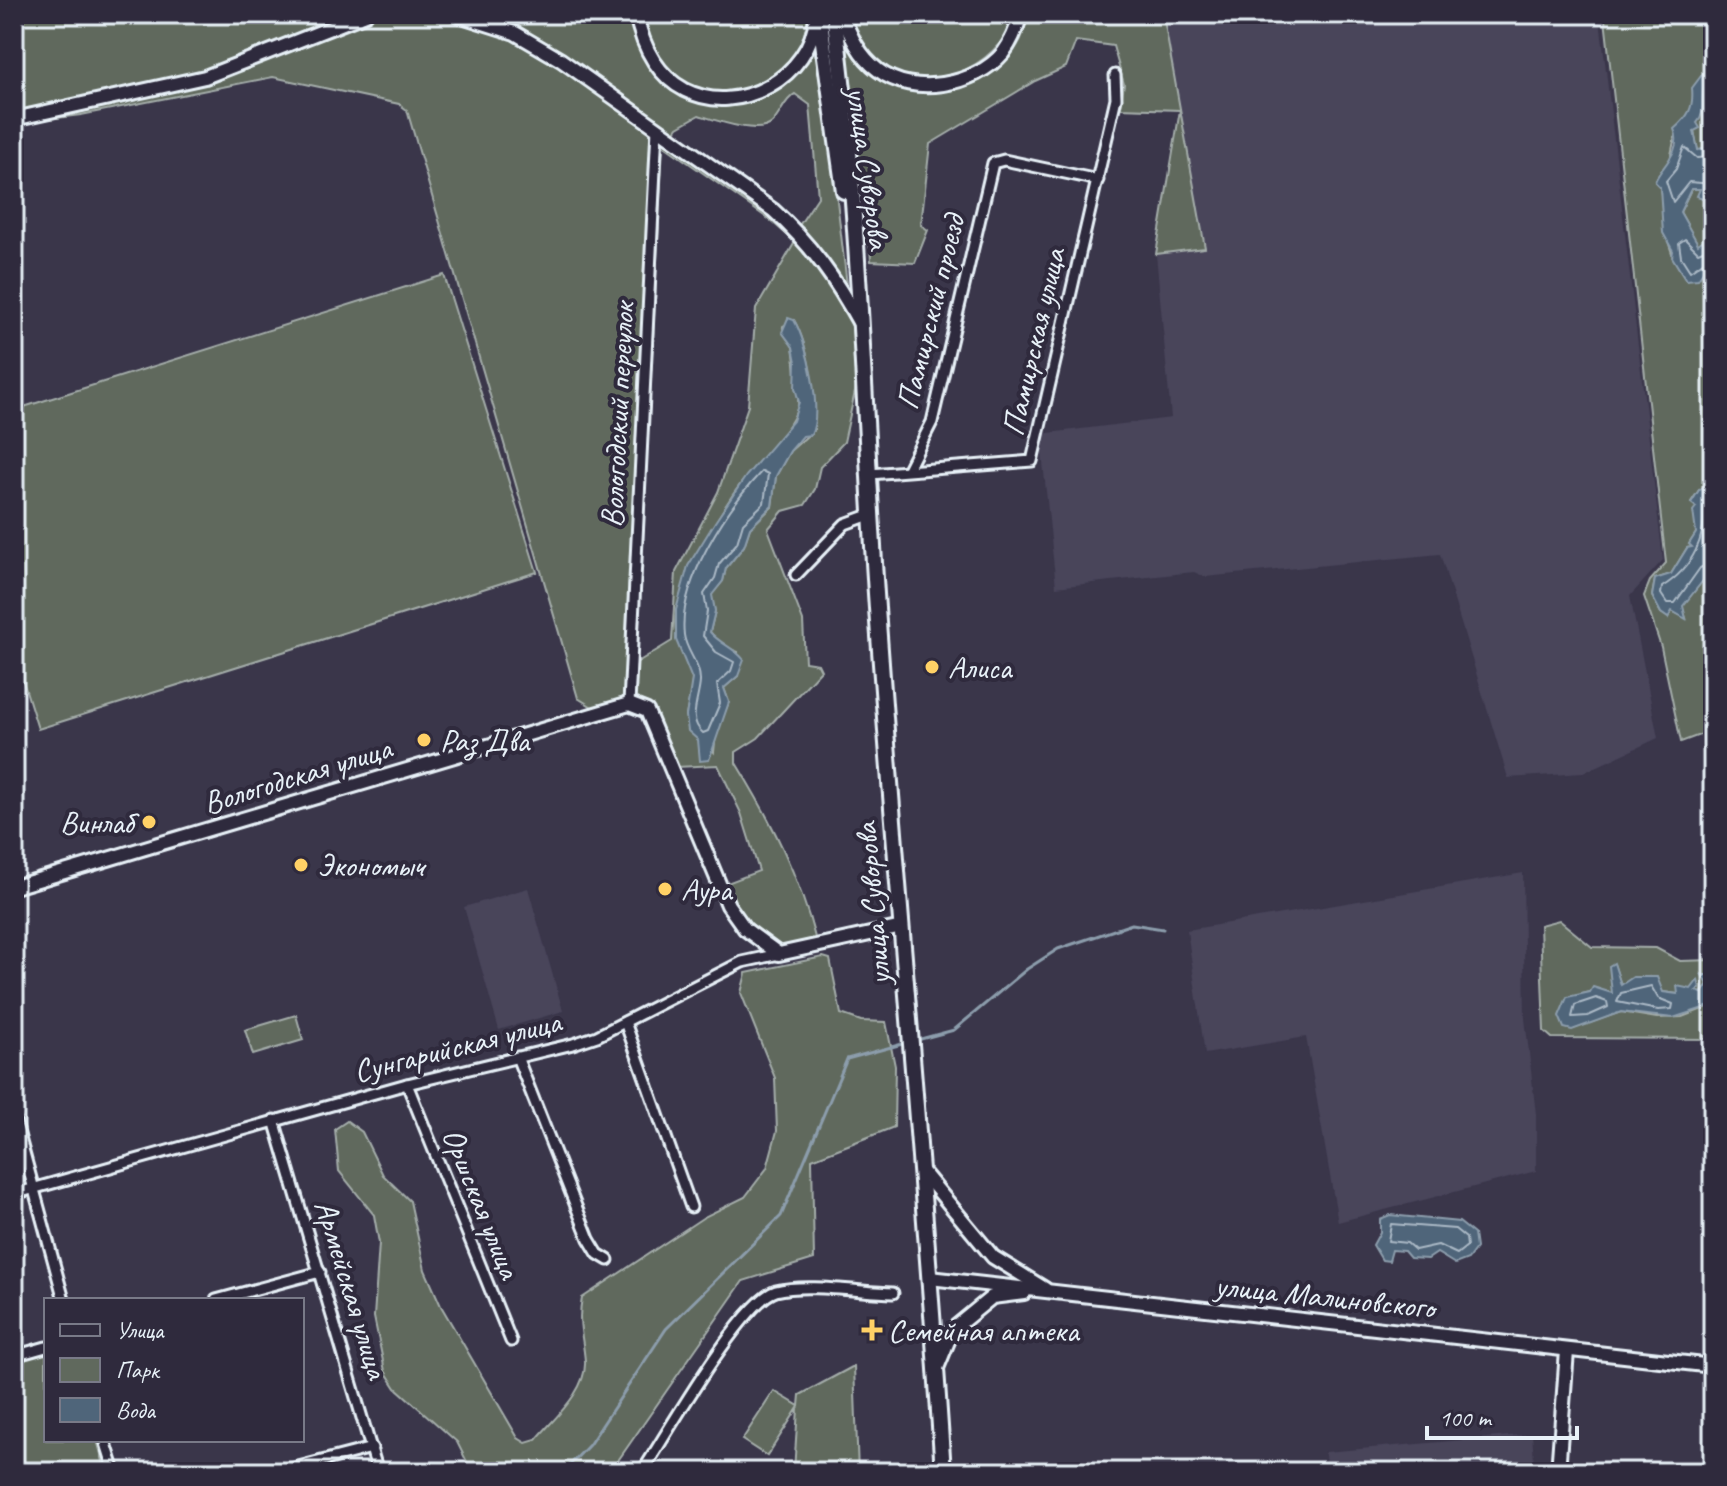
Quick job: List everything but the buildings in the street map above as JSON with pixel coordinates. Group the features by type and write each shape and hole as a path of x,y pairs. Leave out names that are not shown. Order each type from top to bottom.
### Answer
{"main road":[{"name":"улица Суворова","path":"818,14 864,330"},
{"name":"улица Суворова","path":"834,14 849,142 864,330 872,514 943,1472"}],"street":[{"path":"14,119 205,77 366,14"},
{"path":"455,14 515,33 561,60 768,207 798,233 831,272 864,330"},
{"path":"636,14 644,46 663,72 684,89 706,97 733,98 759,91 783,78 803,56 814,36 818,14"},
{"path":"842,14 851,39 880,72 901,83 923,85 947,84 988,67 1002,54 1015,34 1021,14"},
{"name":"Памирская улица","path":"870,474 1032,461 1116,98 1115,75"},
{"name":"Вологодский переулок","path":"629,704 657,128"},
{"name":"Памирский проезд","path":"908,469 932,422 993,163 1004,160 1098,180"},
{"path":"796,575 845,524 872,514"},
{"path":"629,704 647,711 728,905 745,929 779,954"},
{"name":"Вологодская улица","path":"14,887 629,704"},
{"name":"Сунгарийская улица","path":"14,1194 407,1084 585,1040 742,962 902,927"},
{"path":"625,1022 691,1207"},
{"path":"517,1057 589,1239 598,1254 608,1260"},
{"name":"Оршская улица","path":"407,1084 511,1341"},
{"path":"14,1116 63,1298"},
{"name":"Армейская улица","path":"274,1120 378,1472"},
{"path":"922,1171 993,1257 1047,1290"},
{"path":"223,1298 320,1272"},
{"name":"улица Малиновского","path":"930,1278 1713,1366"},
{"path":"642,1472 738,1324 763,1297 777,1291 796,1289 893,1293"},
{"path":"936,1371 953,1329 992,1297 1047,1290"},
{"path":"14,1356 44,1348"},
{"path":"1558,1472 1567,1351"},
{"path":"106,1442 115,1472"},
{"path":"279,1472 372,1448"}],"shaded area":[{"path":"1163,14 1398,14 1404,21 1499,19 1502,25 1600,19 1663,560 1630,596 1658,738 1583,773 1508,778 1440,554 1205,577 1194,572 1056,587 1040,434 1171,418 1156,254 1205,247"},
{"path":"1523,873 1525,1018 1536,1114 1536,1171 1338,1222 1306,1037 1205,1054 1187,930"},
{"path":"528,888 563,1011 499,1030 464,907"},
{"path":"1532,1434 1535,1472 1326,1472 1325,1452"}],"green space":[{"path":"14,14 810,14 815,55 820,57 858,378 844,442 820,467 815,489 805,505 783,511 768,529 803,621 805,662 818,664 821,670 758,738 736,752 736,763 783,849 816,941 782,947 756,928 735,904 727,883 759,871 741,813 718,765 676,767 651,709 635,697 594,708 578,698 407,110 399,104 273,77 81,115 14,123","holes":["795,94 810,105 818,197 796,230 671,137 678,127 699,115 747,128 766,127","663,145 770,220 795,242 756,309 748,406 718,492 676,572 672,641 636,663","794,320 804,345 813,389 814,430 790,451 776,476 772,507 750,528 744,546 726,568 723,581 711,595 715,611 710,632 722,646 738,652 738,676 724,688 729,702 716,733 714,752 686,716 691,693 691,671 678,639 675,621 688,577 717,521 738,488 795,415 798,403 794,351 783,326"]},
{"path":"850,14 1015,14 1006,34 993,51 955,74 934,79 912,78 892,71 874,58 863,43"},
{"path":"1028,14 1163,14 1205,248 1156,254 1180,110 1120,108 1124,84 1113,46 1076,41 1066,67 1035,81 930,144 921,225 928,230 915,263 871,261 866,179 860,172 844,50 848,47 871,73 885,83 914,91 945,88 975,78 1001,63 1018,45"},
{"path":"1609,14 1713,14 1713,60 1708,64 1686,121 1676,131 1669,165 1655,182 1660,187 1667,235 1679,269 1687,280 1713,268 1709,272 1713,273 1713,485 1699,490 1691,502 1697,507 1696,533 1689,544 1693,547 1687,548 1671,574 1655,579 1652,596 1661,613 1668,617 1672,611 1686,618 1682,606 1713,568 1713,819 1705,733 1681,742 1661,647 1644,596 1650,581 1666,563 1605,19"},
{"path":"1707,83 1713,83 1713,147 1698,151 1694,131"},
{"path":"1713,187 1713,233 1698,245 1680,212 1691,189 1701,189 1705,199"},
{"path":"444,275 537,572 38,729 14,652 14,410"},
{"path":"1559,920 1592,947 1656,948 1680,961 1713,960 1713,981 1703,975 1708,984 1702,993 1678,990 1678,994 1663,992 1649,977 1621,985 1614,964 1612,993 1590,992 1571,997 1572,1029 1621,1012 1657,1018 1682,1017 1713,1005 1713,1039 1552,1038 1544,1031 1540,925"},
{"path":"823,957 830,959 841,1014 861,1021 886,1022 895,1066 894,1127 812,1159 814,1259 743,1281 610,1472 472,1472 457,1442 396,1388 385,1371 374,1317 379,1243 374,1215 339,1171 335,1129 347,1121 362,1132 383,1175 410,1201 425,1270 441,1306 518,1438 526,1443 536,1440 568,1404 581,1383 585,1361 580,1322 582,1298 704,1217 745,1197 767,1168 777,1131 775,1078 741,993 746,973"},
{"path":"296,1015 303,1040 253,1055 245,1030"},
{"path":"44,1354 44,1442 98,1442 106,1472 14,1472 14,1361"},
{"path":"854,1366 858,1472 794,1472 798,1408 767,1456 742,1440 774,1391 799,1406 800,1395"}],"water":[{"path":"1713,60 1713,83 1707,83 1704,88 1702,113 1697,123 1700,128 1694,131 1698,150 1713,147 1713,187 1705,199 1697,196 1700,189 1691,189 1680,212 1698,244 1713,233 1713,273 1708,272 1711,269 1704,270 1698,279 1686,280 1672,257 1673,251 1663,233 1660,187 1655,182 1676,145 1674,129 1689,112 1692,88"},
{"path":"788,318 794,320 799,330 808,360 814,394 814,424 811,435 803,436 790,451 776,476 772,506 750,528 744,546 726,568 723,581 712,595 715,611 710,632 744,660 738,676 724,688 729,702 709,760 700,761 698,740 688,731 686,716 692,679 676,640 676,610 688,566 715,522 746,476 793,421 799,402 795,388 793,347 782,332"},
{"path":"1713,485 1713,568 1683,606 1686,619 1672,611 1668,618 1661,613 1652,596 1655,579 1671,574 1687,548 1692,547 1689,544 1696,533 1693,511 1696,507 1691,503 1699,490"},
{"path":"1614,963 1621,985 1633,977 1657,977 1663,992 1678,994 1677,986 1691,989 1698,980 1700,988 1696,991 1702,993 1708,984 1702,975 1708,975 1713,981 1713,1005 1673,1018 1621,1012 1572,1030 1564,1028 1559,1016 1567,997 1590,992 1593,987 1612,993 1609,966"},
{"path":"1390,1215 1459,1222 1474,1234 1476,1248 1468,1259 1455,1264 1437,1253 1428,1259 1410,1258 1404,1251 1392,1250 1389,1261 1382,1260 1373,1245 1380,1232 1380,1219"}],"waterway":[{"path":"917,1040 954,1030 1027,969 1058,949 1132,924 1163,929"},
{"path":"563,1472 589,1445 666,1329 781,1216 847,1059 906,1043"}],"place":[{"name":"Алиса","path":"932,667"},
{"name":"Раз Два","path":"424,740"},
{"name":"Винлаб","path":"149,822"},
{"name":"Экономыч","path":"301,865"},
{"name":"Аура","path":"665,889"},
{"name":"Семейная аптека","path":"872,1330"}]}
